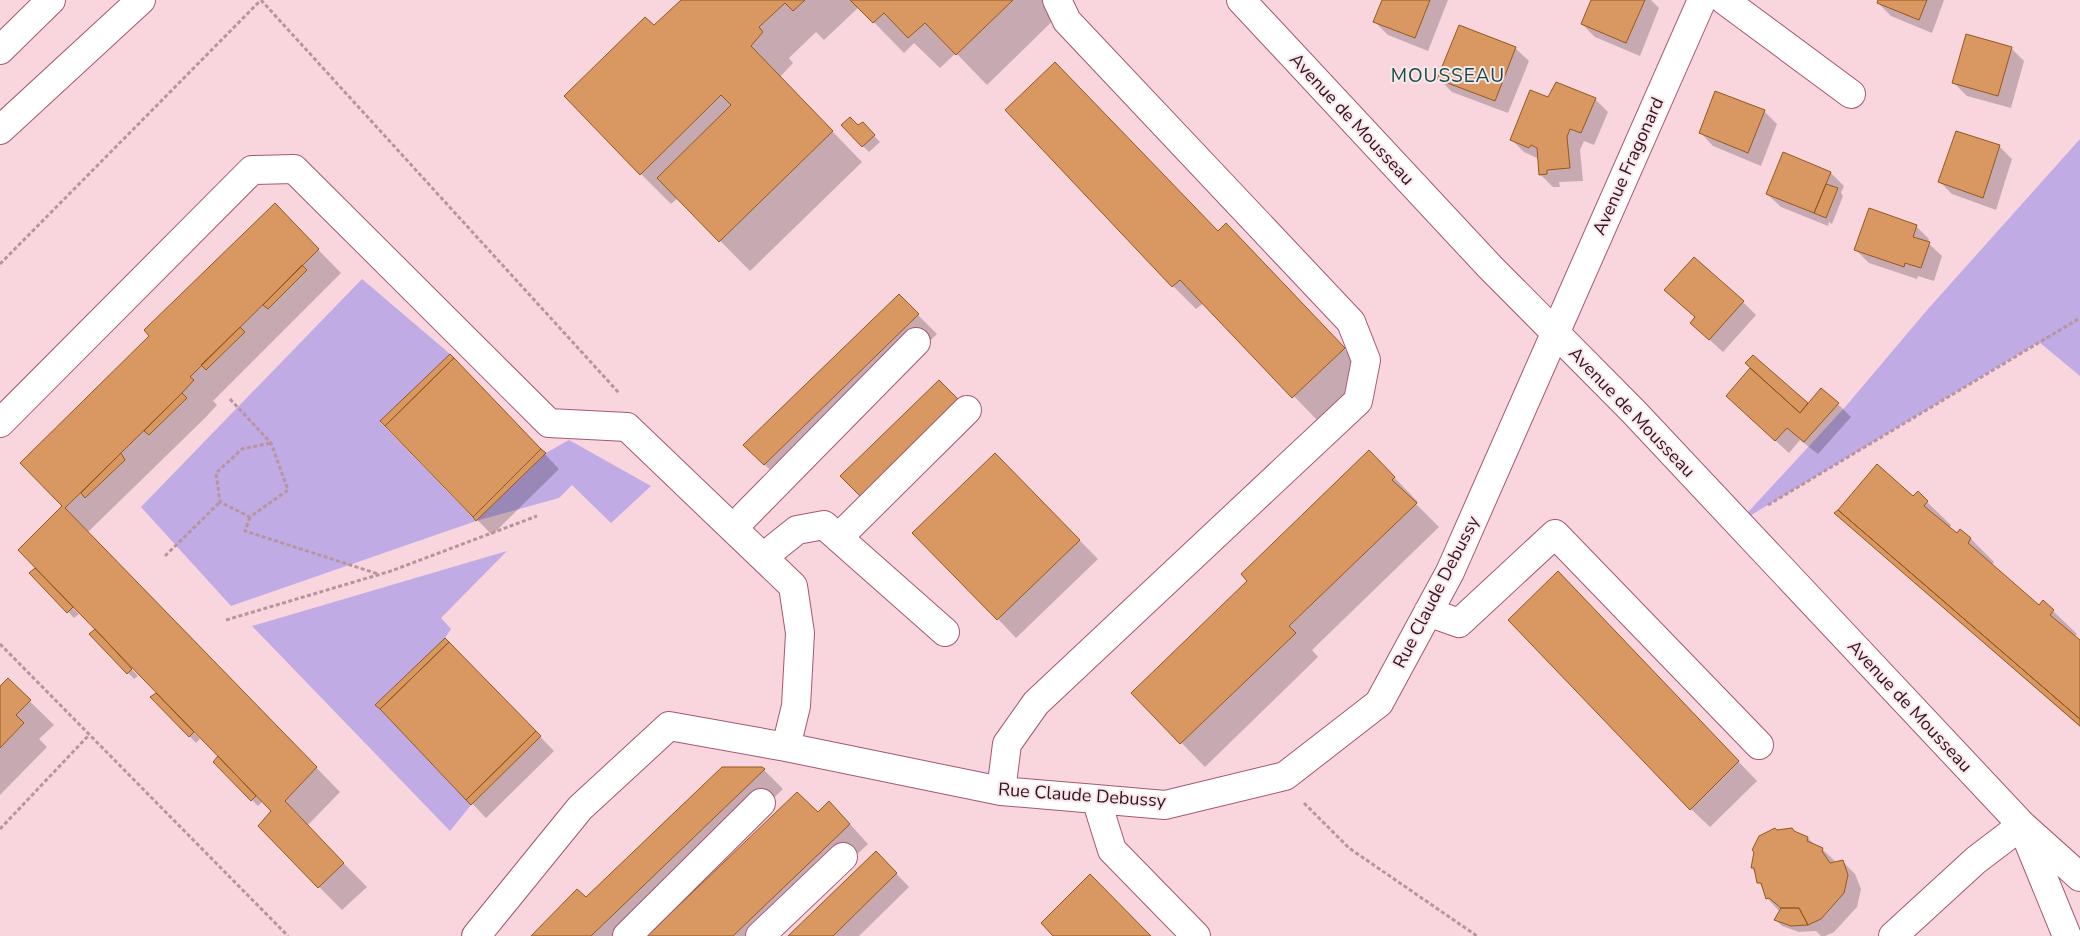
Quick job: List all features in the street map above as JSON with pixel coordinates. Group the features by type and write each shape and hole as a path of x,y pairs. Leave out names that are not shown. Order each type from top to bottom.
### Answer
{"street":[{"path":"0,50 51,0"},
{"path":"0,130 141,0"},
{"path":"1001,791 1007,744 1036,703 1358,402 1366,360 1351,322 1067,21 1057,0"},
{"name":"Avenue de Mousseau","path":"1241,0 1483,259 1633,412 2022,825 2080,877"},
{"name":"Avenue Fragonard","path":"1555,332 1702,0"},
{"path":"1724,0 1851,94"},
{"path":"0,423 252,170 294,169 549,423 627,427 793,586 800,633 796,706 786,747"},
{"name":"Rue Claude Debussy","path":"476,936 580,808 669,726 786,747 1001,791 1165,805 1285,776 1379,703 1450,572 1555,332"},
{"path":"733,528 916,342"},
{"path":"839,537 967,410"},
{"path":"763,557 798,530 824,525 945,632"},
{"path":"1428,612 1459,623 1555,534 1759,745"},
{"path":"1096,799 1112,850 1196,936"},
{"path":"627,936 761,803"},
{"path":"1893,936 1976,860 2022,825"},
{"name":"Avenue de Mousseau","path":"2022,825 2067,936"},
{"path":"760,936 843,857"}],"path":[{"path":"0,264 261,0 619,393 627,427"},
{"path":"1738,523 2080,318"},
{"path":"230,399 271,443 288,490 250,517 245,532 378,575"},
{"path":"220,502 216,473 242,449 271,443"},
{"path":"220,502 250,517"},
{"path":"165,556 220,502"},
{"path":"226,620 378,575 537,516"},
{"path":"0,644 288,936"},
{"path":"0,829 89,735"},
{"path":"1285,776 1302,800 1349,848 1477,936"}],"shaded area":[{"path":"2080,139 2080,376 2039,342 1738,523 1846,406 1928,309"},
{"path":"362,279 450,354 380,422 476,521 231,606 141,507"},
{"path":"569,440 651,486 611,523 572,485 559,498 476,521 546,453"},
{"path":"507,551 441,618 451,629 445,638 376,705 471,805 450,831 252,626"}],"building":[{"path":"681,0 805,0 793,11 785,3 759,27 763,32 751,46 833,131 719,242 657,178 731,105 721,95 640,175 564,96 645,17 654,25"},
{"path":"850,0 1013,0 956,55 925,23 908,38 884,13 873,23"},
{"path":"1382,0 1430,0 1415,38 1373,22"},
{"path":"1591,0 1645,0 1626,43 1581,24"},
{"path":"1878,0 1927,0 1919,20 1877,3"},
{"path":"1459,25 1516,47 1495,101 1437,79"},
{"path":"1966,34 2012,47 1998,96 1952,83"},
{"path":"1055,62 1218,231 1226,223 1345,348 1292,398 1180,280 1172,287 1005,110"},
{"path":"1556,82 1596,98 1581,133 1570,129 1567,137 1570,168 1547,170 1547,174 1539,175 1537,148 1531,145 1529,148 1510,140 1530,90 1548,97"},
{"path":"1715,91 1765,110 1748,153 1699,133"},
{"path":"850,117 858,125 863,122 875,135 862,147 841,125"},
{"path":"1956,131 2000,145 1983,198 1938,182"},
{"path":"1783,152 1831,172 1814,213 1766,194"},
{"path":"1826,184 1838,188 1826,218 1814,213"},
{"path":"275,203 319,249 190,377 194,380 182,393 65,508 317,767 285,801 344,863 318,888 258,826 271,811 18,550 62,506 20,463 149,336 144,330"},
{"path":"1869,208 1917,225 1913,237 1930,242 1921,268 1905,263 1904,267 1854,250"},
{"path":"1694,257 1744,301 1709,340 1690,323 1695,317 1664,290"},
{"path":"302,265 307,270 268,309 263,305"},
{"path":"899,294 919,314 764,465 743,445"},
{"path":"240,327 245,332 206,370 201,365"},
{"path":"450,354 454,358 385,426 380,421"},
{"path":"1753,355 1808,403 1800,413 1745,363"},
{"path":"454,358 541,449 473,517 385,426"},
{"path":"1750,368 1800,413 1821,388 1839,403 1804,442 1787,428 1775,441 1726,396"},
{"path":"939,380 959,400 860,496 840,476"},
{"path":"182,393 187,398 149,435 144,431"},
{"path":"541,449 546,453 476,521 473,517"},
{"path":"1369,450 1395,477 1392,480 1417,503 1289,626 1296,633 1180,744 1131,693 1247,581 1241,574"},
{"path":"121,453 125,460 85,498 81,493"},
{"path":"995,453 1080,540 997,620 912,533"},
{"path":"1877,464 1913,496 1918,491 1928,501 1924,506 1957,533 1960,529 1971,538 1968,543 2039,605 2043,600 2054,610 2050,615 2080,640 2080,719 1838,510"},
{"path":"1838,510 2080,719 2080,726 1834,513"},
{"path":"35,568 73,607 67,613 29,573"},
{"path":"1558,571 1739,761 1690,810 1508,620"},
{"path":"95,629 132,669 127,674 89,634"},
{"path":"445,638 449,642 380,709 375,705"},
{"path":"449,642 536,731 466,800 380,709"},
{"path":"8,678 31,700 16,715 24,723 0,748 0,686"},
{"path":"156,693 194,732 189,737 150,697"},
{"path":"536,731 541,736 471,805 466,800"},
{"path":"218,756 256,796 251,801 213,762"},
{"path":"722,767 762,767 765,769 591,936 531,936 577,889 586,897"},
{"path":"797,792 818,812 829,801 850,824 733,936 647,936"},
{"path":"1775,828 1777,830 1792,828 1794,831 1808,837 1807,841 1823,848 1822,851 1830,863 1843,860 1848,875 1844,893 1821,919 1808,925 1799,908 1781,908 1769,898 1766,899 1761,883 1757,883 1754,868 1751,868 1754,852 1752,850 1759,836"},
{"path":"876,851 897,873 833,936 788,936"},
{"path":"1090,874 1151,936 1053,936 1041,923"},
{"path":"1781,908 1799,908 1808,925 1791,926 1774,920"}],"district":[{"name":"MOUSSEAU","path":"1448,76"}]}
